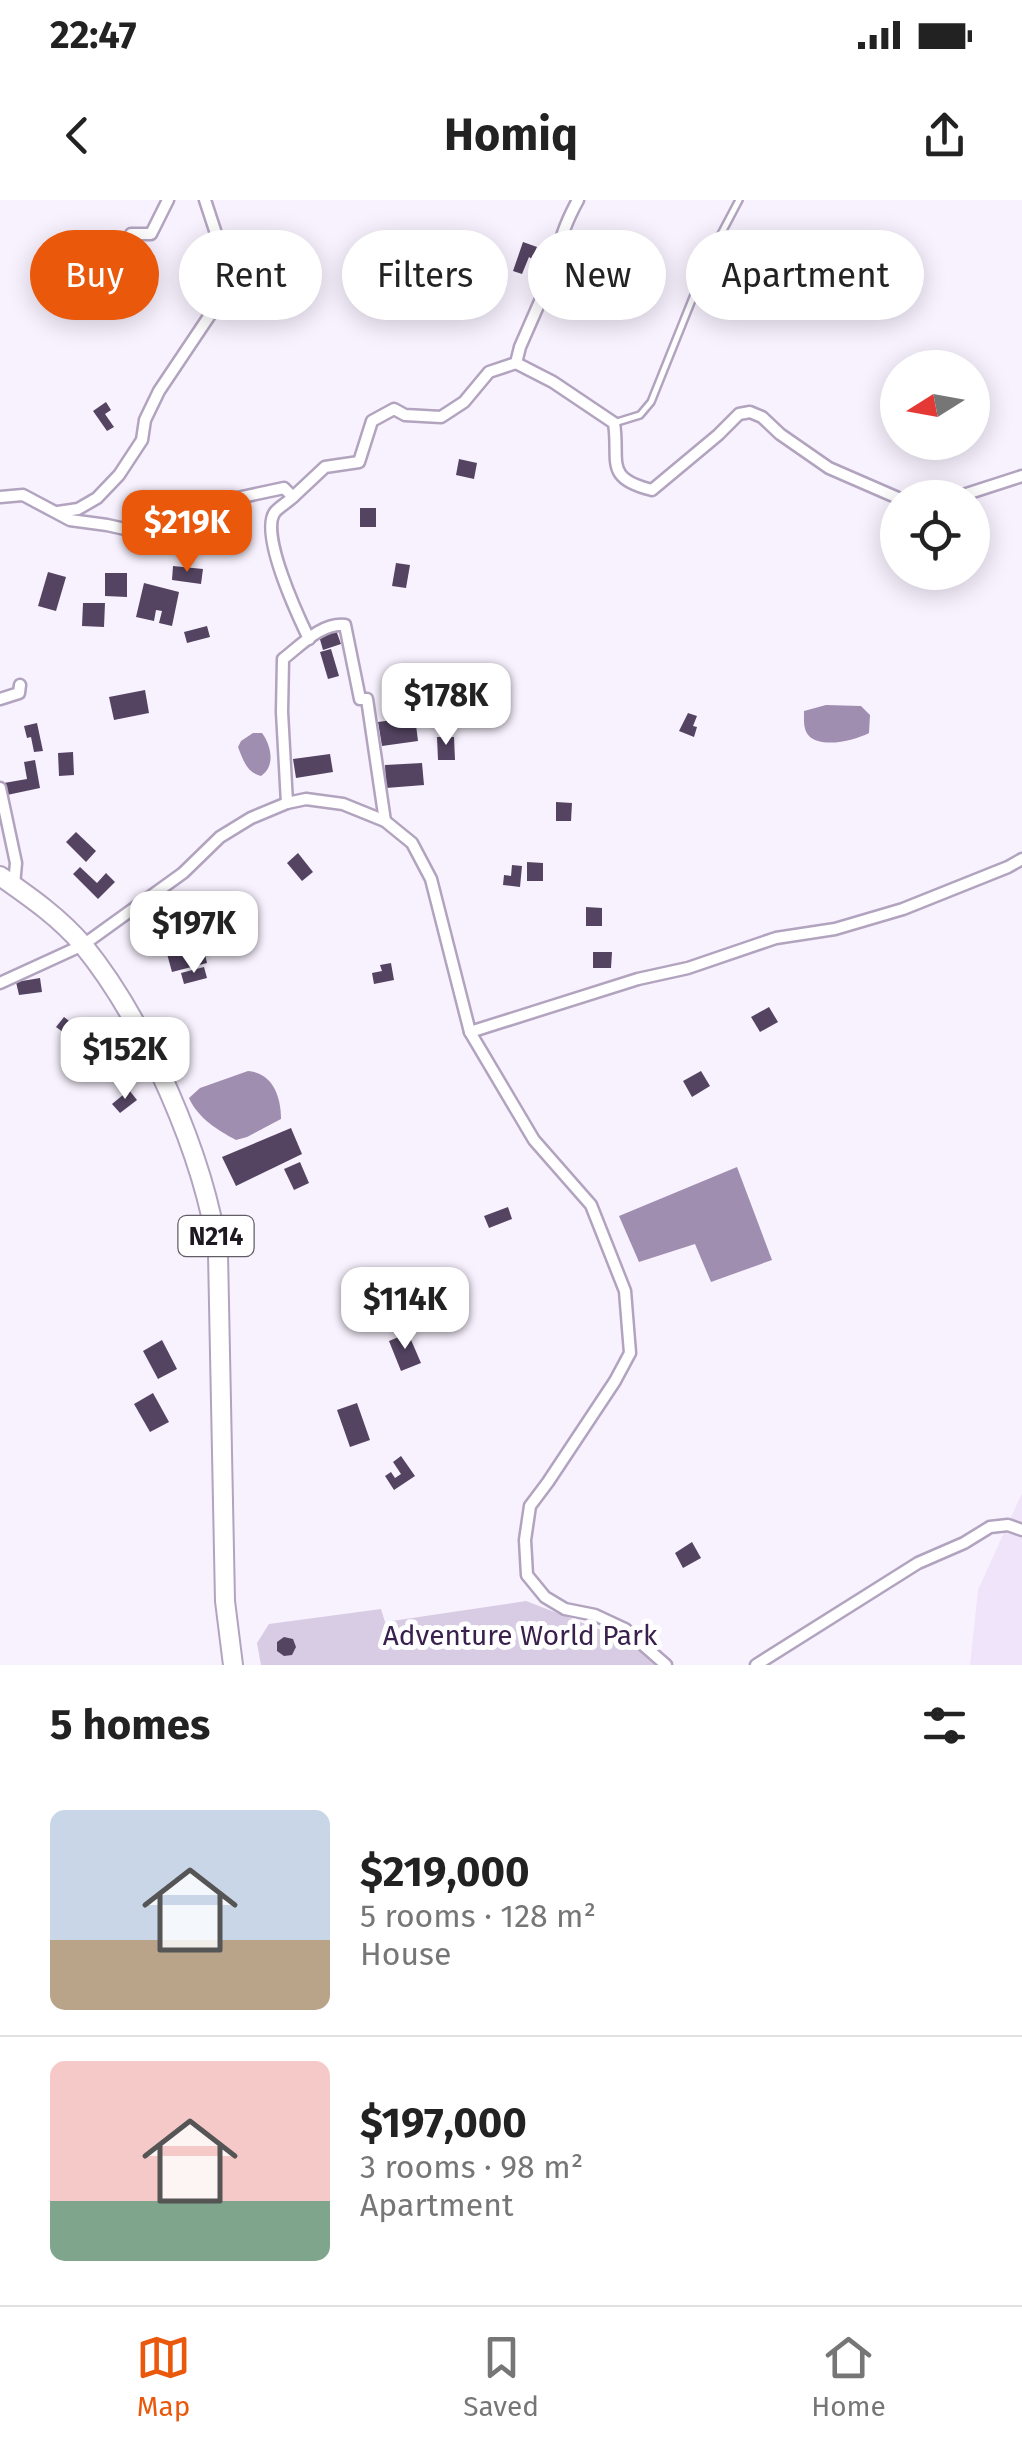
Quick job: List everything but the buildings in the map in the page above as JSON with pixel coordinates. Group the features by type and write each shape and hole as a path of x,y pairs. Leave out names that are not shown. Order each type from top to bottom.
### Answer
{"highway":[{"name":"N214","path":"7,881 56,917 112,987 162,1078 204,1187 214,1226 220,1280 225,1601 233,1665"}],"street":[{"path":"153,230 168,200"},
{"path":"57,512 78,509 98,498 118,476 142,440 145,420 159,391 228,288 226,264 205,200"},
{"path":"516,363 542,298 559,298 557,257 578,200"},
{"path":"309,639 293,605 270,528 274,513 324,468 358,462 372,421 394,408 405,414 441,417 464,402 489,372 516,363 614,423 618,473 634,486 652,490 739,414 750,412 829,468 880,490"},
{"path":"990,486 1022,476"},
{"path":"0,497 23,495 70,520 161,537 200,511 228,500 284,488 293,497"},
{"path":"287,804 282,712 284,660 309,639 335,624 344,625 360,699 367,699 385,821"},
{"path":"0,699 19,694 20,685"},
{"path":"0,788 16,862 7,881"},
{"path":"0,983 82,945 183,873 220,837 251,818 287,804 306,799 343,804 385,821 412,843 431,879 470,1032 534,1140 591,1206 624,1291 630,1353 558,1469 530,1506 525,1540 527,1575 545,1598 626,1630 666,1665"},
{"path":"470,1032 776,938 835,929 903,909 1022,859"},
{"path":"756,1665 918,1564 990,1528 1008,1526 1022,1530"}],"lane":[{"path":"614,423 640,416 651,402 710,255 739,200"}],"shaded area":[{"path":"826,705 861,706 870,715 869,733 839,742 815,740 806,731 804,711"},
{"path":"253,733 262,733 270,749 269,767 261,776 249,769 238,747"},
{"path":"248,1071 264,1076 274,1088 281,1119 236,1140 209,1123 189,1098 200,1088"},
{"path":"737,1167 772,1260 711,1282 695,1244 639,1262 619,1216"},
{"path":"1022,1493 1022,1665 970,1665 978,1590"}],"green space":[{"name":"Adventure World Park","path":"526,1601 609,1633 665,1665 261,1665 257,1643 269,1624 381,1609 385,1622"}]}
